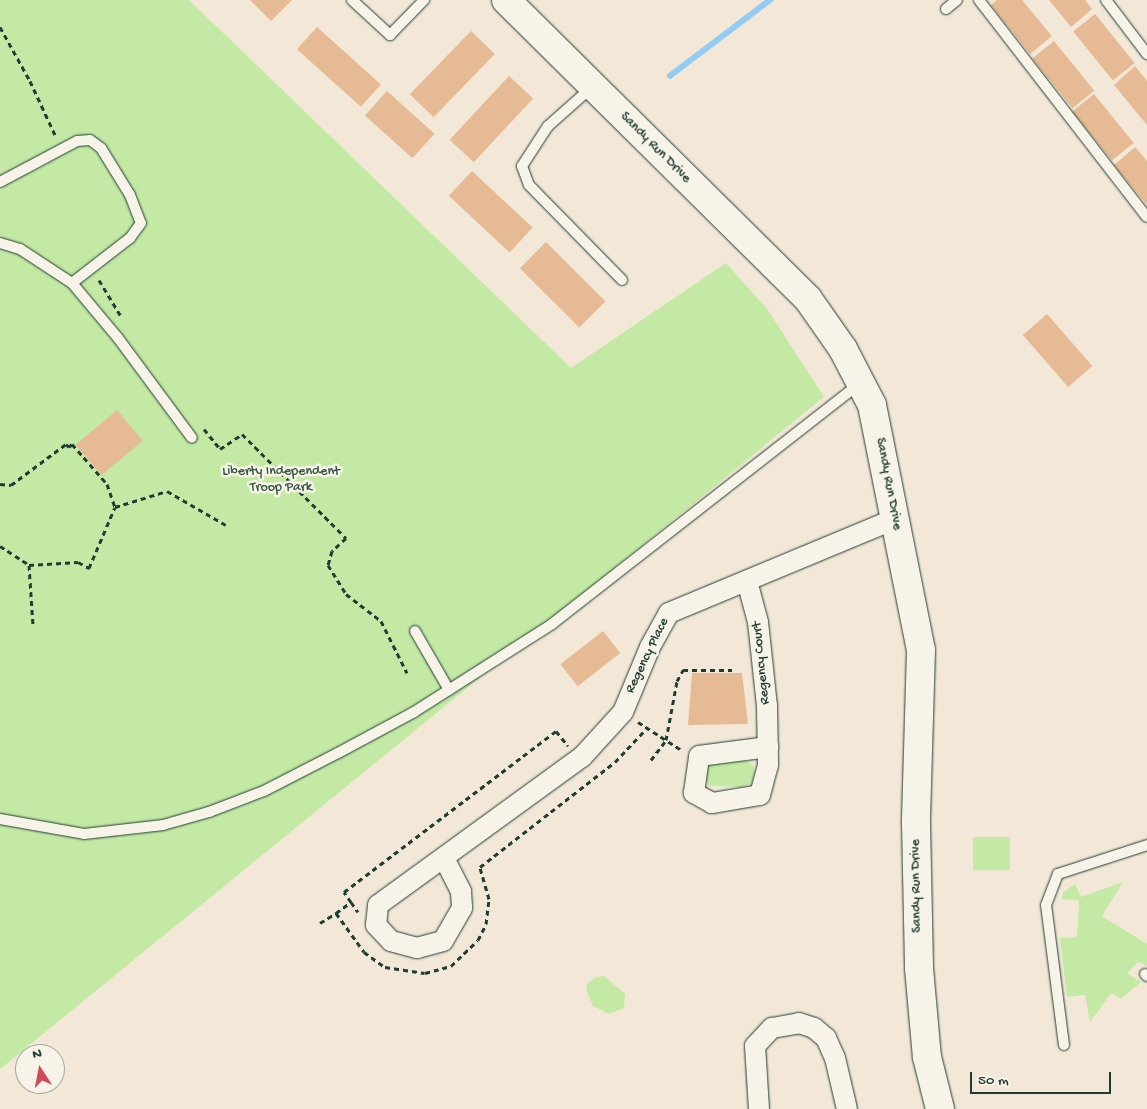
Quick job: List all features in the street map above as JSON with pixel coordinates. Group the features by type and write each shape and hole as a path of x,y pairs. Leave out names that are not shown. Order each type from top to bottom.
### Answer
{"street":[{"name":"Sandy Run Drive","path":"506,0 808,299 843,349 872,405 921,650 916,823 919,968 927,1057 940,1109"},
{"name":"Regency Place","path":"444,858 461,892 462,908 443,941 417,948 391,941 376,925 378,905 579,759 623,712 650,647 669,613 895,519"},
{"name":"Regency Court","path":"747,581 758,622 768,746"},
{"path":"759,1109 755,1046 772,1028 800,1023 814,1028 826,1038 835,1058 847,1109"}],"lane":[{"path":"352,0 390,35 424,0"},
{"path":"946,9 957,0"},
{"path":"979,0 1147,217"},
{"path":"1106,0 1147,54"},
{"path":"593,87 548,126 522,166 529,185 622,280"},
{"path":"0,182 62,149 90,140 101,148 130,195 142,223 130,238 90,267 72,283"},
{"path":"0,243 20,248 72,283 118,338 192,438"},
{"path":"0,819 84,834 128,831 209,812 264,791 338,753 449,690 552,624 861,383"},
{"path":"416,631 449,690"},
{"path":"1064,1045 1046,906 1058,874 1147,846"}],"path":[{"path":"0,27 30,81 62,149"},
{"path":"90,267 126,326"},
{"path":"202,426 220,449 242,434 346,538 332,551 328,565 346,594 381,621 407,672"},
{"path":"0,484 11,485 66,444 69,446 72,444 107,484 116,507 89,568 78,562 29,565 0,546"},
{"path":"116,507 167,491 226,525"},
{"path":"29,565 33,625"},
{"path":"652,760 666,740 677,681 683,670 732,670"},
{"path":"623,712 687,754"},
{"path":"336,914 364,952 385,967 425,973 451,966 478,940 486,924 489,899 480,867 615,762 647,728"},
{"path":"362,916 344,892 556,731 579,759"},
{"path":"320,924 351,902"}],"green space":[{"name":"Liberty Independent Troop Park","path":"0,0 189,0 571,368 726,263 768,310 824,397 31,1044 15,1044 15,1057 0,1069"},
{"path":"727,760 747,761 753,765 756,776 752,783 741,787 709,786 704,777 704,767 709,762"},
{"path":"973,837 1010,837 1010,870 973,870"},
{"path":"1123,882 1102,916 1147,944 1147,966 1138,962 1127,973 1141,982 1121,999 1111,993 1090,1022 1085,995 1067,997 1060,938 1077,937 1079,906 1078,900 1062,899 1063,892 1075,884 1081,897"},
{"path":"604,976 625,994 624,1008 609,1014 593,1006 586,989 588,983 596,977"}],"building":[{"path":"250,0 292,0 271,21"},
{"path":"997,0 1022,0 1052,36 1030,54 991,5"},
{"path":"1049,0 1085,0 1092,9 1071,27"},
{"path":"1095,14 1135,63 1113,81 1073,32"},
{"path":"317,27 381,85 361,107 297,49"},
{"path":"471,31 495,54 434,117 410,94"},
{"path":"1054,41 1094,91 1073,108 1032,59"},
{"path":"1135,66 1147,81 1147,125 1114,85"},
{"path":"509,76 533,99 474,162 450,140"},
{"path":"387,91 435,134 412,158 365,116"},
{"path":"1094,94 1134,143 1112,161 1072,112"},
{"path":"1135,147 1147,161 1147,205 1114,165"},
{"path":"472,171 533,228 510,252 449,196"},
{"path":"546,242 605,301 579,328 520,268"},
{"path":"1047,314 1092,366 1068,387 1023,335"},
{"path":"117,410 143,441 101,475 76,445"},
{"path":"603,631 620,653 578,686 560,664"},
{"path":"692,673 742,673 748,724 688,725"}],"waterway":[{"path":"670,76 770,0"}]}
